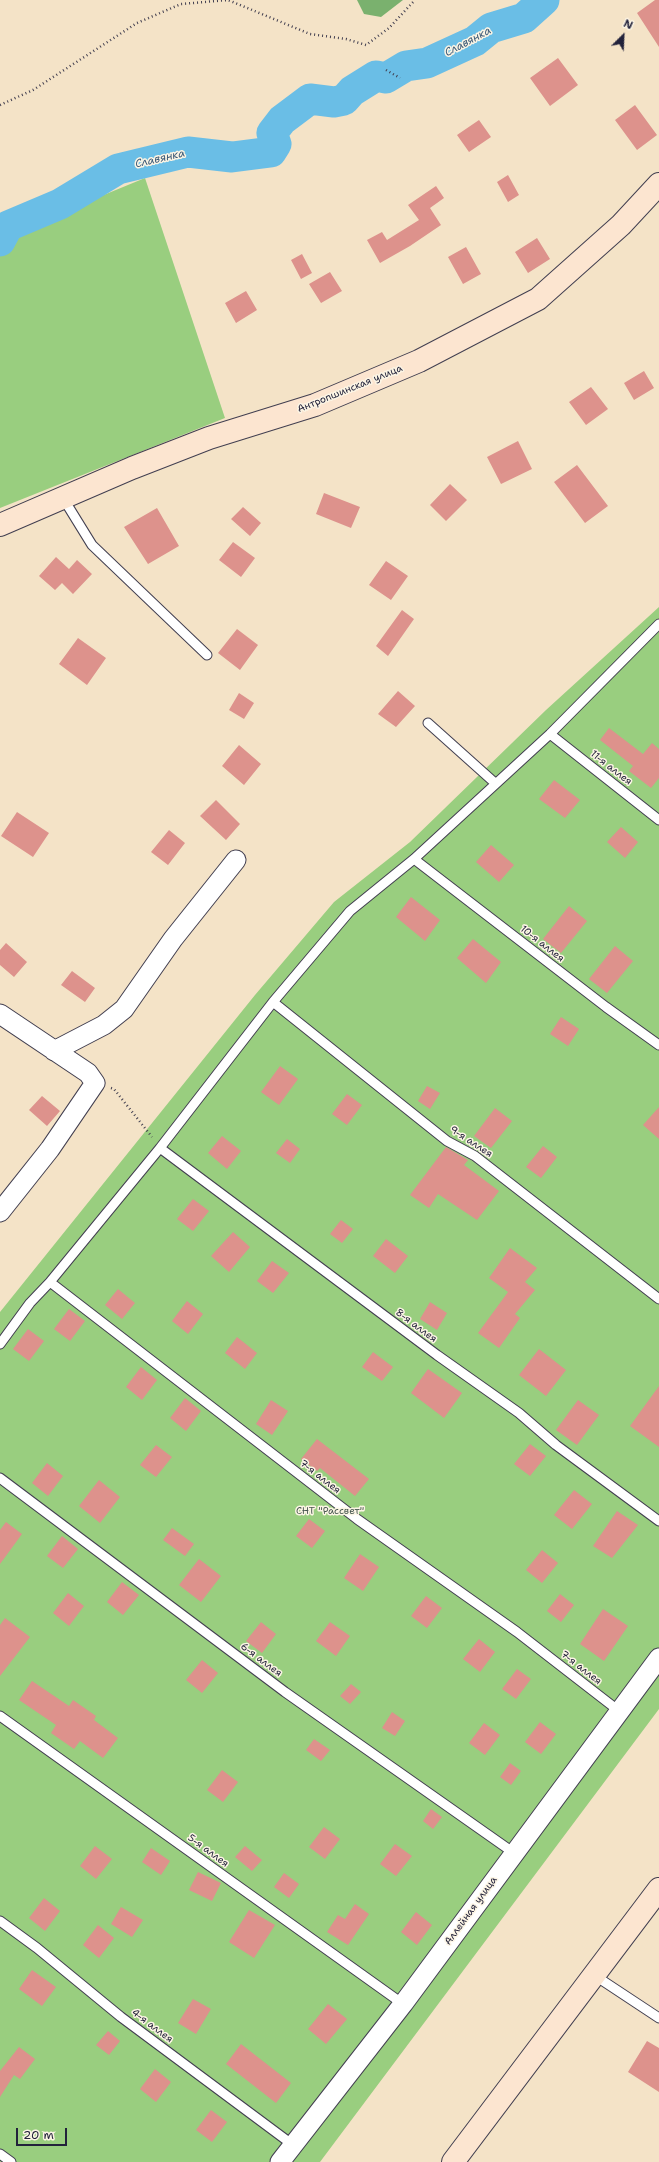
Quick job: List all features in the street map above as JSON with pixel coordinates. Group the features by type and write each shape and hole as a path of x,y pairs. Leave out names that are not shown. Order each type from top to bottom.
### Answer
{"street":[{"name":"Антропшинская улица","path":"0,525 209,438 315,405 419,361 538,299 621,225 659,184"},
{"path":"54,1051 104,1025 124,1009 173,939 236,860"},
{"path":"0,1014 88,1073 95,1083 50,1149 0,1212"},
{"name":"Аллейная улица","path":"280,2162 403,2004 659,1658"},
{"path":"453,2162 659,1890"}],"lane":[{"path":"63,498 92,545 207,655"},
{"path":"0,1344 30,1303 50,1282 160,1148 273,1002 350,911 414,859 550,734 659,624"},
{"path":"428,723 496,783"},
{"name":"11-я аллея","path":"550,734 659,820"},
{"name":"10-я аллея","path":"414,859 606,1007 659,1044"},
{"name":"9-я аллея","path":"273,1002 448,1141 475,1156 659,1298"},
{"name":"8-я аллея","path":"160,1148 437,1356 519,1413 556,1445 659,1522"},
{"name":"7-я аллея","path":"50,1282 357,1519 517,1632 619,1711"},
{"name":"6-я аллея","path":"0,1478 285,1692 514,1853"},
{"name":"5-я аллея","path":"0,1716 403,2004"},
{"name":"4-я аллея","path":"0,1921 37,1948 122,2017 293,2145"},
{"path":"594,1975 659,2018"},
{"path":"0,2154 10,2162"}],"path":[{"path":"0,105 33,90 137,24 181,4 228,0 310,34 346,39 366,45 389,28 415,0"},
{"path":"386,70 400,78"},
{"path":"95,1083 114,1089 160,1148"}],"green space":[{"path":"357,0 403,0 381,17 364,14"},
{"path":"145,178 225,418 0,508 0,246 72,208"},
{"name":"СНТ \"Рассвет\"","path":"659,607 659,1709 320,2162 0,2162 0,1312 255,995 334,902 410,842 546,710"}],"building":[{"path":"655,0 659,0 659,47 637,13"},
{"path":"558,58 578,85 550,106 530,78"},
{"path":"635,105 657,135 637,150 615,120"},
{"path":"479,120 491,137 469,152 457,135"},
{"path":"508,175 519,195 508,202 497,182"},
{"path":"436,186 444,198 430,208 441,225 410,246 380,263 367,240 382,232 387,240 419,220 408,205"},
{"path":"537,238 550,259 528,273 515,252"},
{"path":"466,247 481,274 463,284 448,257"},
{"path":"302,254 312,273 301,279 291,260"},
{"path":"330,272 342,291 321,303 309,284"},
{"path":"246,291 257,310 236,323 225,303"},
{"path":"644,371 654,388 634,400 624,383"},
{"path":"591,387 608,409 586,425 569,402"},
{"path":"518,441 532,469 501,484 487,457"},
{"path":"577,465 608,506 585,523 554,482"},
{"path":"450,484 467,500 446,521 430,505"},
{"path":"324,493 360,507 351,528 316,514"},
{"path":"243,507 261,523 250,536 231,519"},
{"path":"157,508 179,546 148,564 124,527"},
{"path":"233,542 255,558 241,577 219,560"},
{"path":"56,557 69,569 77,560 92,574 73,594 62,583 55,590 39,576"},
{"path":"386,561 408,576 391,600 369,585"},
{"path":"402,610 414,619 388,656 376,646"},
{"path":"237,629 258,645 240,670 218,653"},
{"path":"78,638 106,658 87,685 59,664"},
{"path":"398,691 415,706 396,727 378,714"},
{"path":"239,693 254,703 244,719 229,710"},
{"path":"609,728 643,754 652,743 659,749 659,778 651,788 629,771 633,766 600,740"},
{"path":"239,745 261,764 244,785 222,766"},
{"path":"554,780 580,800 565,818 539,799"},
{"path":"216,800 240,824 226,840 200,816"},
{"path":"17,812 49,833 33,857 1,836"},
{"path":"621,827 638,842 625,858 607,842"},
{"path":"169,830 185,843 168,865 151,852"},
{"path":"491,845 514,865 499,882 476,862"},
{"path":"411,897 440,920 425,941 396,917"},
{"path":"569,906 587,921 561,953 543,939"},
{"path":"473,939 501,962 486,983 457,958"},
{"path":"6,943 27,962 14,977 0,965 0,950"},
{"path":"615,946 633,961 607,993 589,979"},
{"path":"72,971 95,988 85,1002 61,985"},
{"path":"561,1017 579,1029 568,1046 550,1034"},
{"path":"280,1066 298,1079 279,1105 261,1092"},
{"path":"427,1086 440,1093 430,1109 418,1101"},
{"path":"347,1094 362,1105 347,1125 332,1114"},
{"path":"42,1096 60,1111 47,1126 29,1110"},
{"path":"659,1107 659,1139 643,1125"},
{"path":"495,1108 512,1121 491,1148 474,1136"},
{"path":"222,1136 241,1151 227,1169 208,1153"},
{"path":"287,1139 300,1149 290,1163 276,1153"},
{"path":"543,1146 557,1157 541,1178 526,1167"},
{"path":"446,1147 468,1160 464,1165 499,1191 477,1220 438,1194 429,1208 410,1195"},
{"path":"193,1199 209,1211 193,1231 177,1219"},
{"path":"341,1220 353,1229 342,1243 330,1234"},
{"path":"233,1232 250,1247 229,1272 211,1256"},
{"path":"386,1239 408,1256 395,1273 373,1256"},
{"path":"510,1248 537,1268 525,1282 535,1290 515,1314 520,1318 499,1348 478,1333 508,1292 489,1278"},
{"path":"272,1261 289,1273 273,1293 257,1281"},
{"path":"118,1289 135,1303 122,1319 105,1305"},
{"path":"187,1301 203,1314 188,1334 172,1321"},
{"path":"430,1302 447,1313 437,1330 420,1319"},
{"path":"69,1309 85,1321 70,1341 54,1329"},
{"path":"28,1329 44,1341 29,1361 13,1349"},
{"path":"237,1337 257,1353 245,1369 225,1353"},
{"path":"539,1349 566,1370 546,1396 519,1375"},
{"path":"373,1352 393,1367 382,1381 362,1367"},
{"path":"141,1367 157,1380 142,1400 126,1387"},
{"path":"428,1369 462,1393 444,1418 411,1393"},
{"path":"659,1386 659,1447 630,1426"},
{"path":"185,1398 201,1411 186,1431 170,1418"},
{"path":"271,1400 288,1411 272,1435 256,1424"},
{"path":"578,1400 599,1415 577,1445 556,1430"},
{"path":"317,1439 369,1479 355,1496 320,1468 317,1471 301,1459"},
{"path":"530,1444 546,1456 530,1476 514,1464"},
{"path":"156,1445 172,1457 156,1477 140,1465"},
{"path":"47,1463 63,1476 48,1496 32,1483"},
{"path":"99,1480 120,1497 100,1523 79,1506"},
{"path":"574,1490 592,1504 572,1529 554,1515"},
{"path":"617,1511 638,1525 612,1558 593,1546"},
{"path":"309,1519 325,1531 312,1548 296,1536"},
{"path":"6,1522 22,1534 0,1564 0,1530"},
{"path":"172,1528 194,1544 185,1556 163,1540"},
{"path":"62,1536 78,1549 63,1568 47,1556"},
{"path":"542,1550 558,1563 542,1583 526,1570"},
{"path":"360,1554 379,1567 363,1591 344,1578"},
{"path":"199,1559 221,1576 201,1602 179,1585"},
{"path":"122,1582 139,1595 123,1615 107,1602"},
{"path":"68,1593 84,1606 69,1626 53,1613"},
{"path":"560,1594 574,1605 561,1622 547,1611"},
{"path":"426,1596 442,1608 427,1628 411,1616"},
{"path":"603,1609 628,1626 604,1661 580,1644"},
{"path":"5,1618 30,1637 0,1676 0,1625"},
{"path":"261,1622 276,1634 262,1653 246,1641"},
{"path":"330,1622 350,1636 336,1656 316,1641"},
{"path":"479,1639 495,1652 480,1672 463,1659"},
{"path":"202,1660 218,1673 202,1693 186,1680"},
{"path":"517,1669 531,1679 516,1699 502,1689"},
{"path":"32,1681 69,1706 73,1700 96,1716 94,1720 118,1738 103,1758 80,1741 74,1749 51,1733 56,1725 19,1700"},
{"path":"351,1684 361,1692 350,1704 340,1696"},
{"path":"392,1712 405,1721 395,1736 382,1728"},
{"path":"540,1722 556,1734 541,1754 525,1742"},
{"path":"484,1723 500,1735 485,1755 469,1743"},
{"path":"314,1739 330,1750 321,1761 306,1750"},
{"path":"510,1763 521,1771 511,1785 500,1777"},
{"path":"222,1770 238,1782 223,1802 207,1790"},
{"path":"431,1809 442,1817 433,1829 423,1821"},
{"path":"324,1827 340,1839 325,1859 309,1847"},
{"path":"395,1844 412,1856 396,1876 380,1864"},
{"path":"95,1846 112,1859 96,1879 80,1866"},
{"path":"245,1846 262,1860 252,1871 235,1857"},
{"path":"151,1848 170,1861 161,1875 142,1862"},
{"path":"198,1872 221,1883 212,1901 189,1890"},
{"path":"284,1873 299,1884 289,1898 274,1887"},
{"path":"44,1898 60,1911 45,1931 29,1918"},
{"path":"355,1904 369,1914 348,1945 327,1932 338,1915 345,1919"},
{"path":"121,1907 143,1920 132,1937 111,1924"},
{"path":"249,1910 275,1925 254,1958 229,1942"},
{"path":"416,1912 432,1925 417,1945 401,1932"},
{"path":"98,1925 114,1938 99,1958 83,1945"},
{"path":"32,1970 56,1987 42,2006 19,1989"},
{"path":"193,1999 211,2009 196,2034 178,2023"},
{"path":"328,2004 347,2019 326,2044 308,2029"},
{"path":"108,2031 120,2041 109,2055 96,2045"},
{"path":"647,2041 659,2048 659,2092 628,2072"},
{"path":"241,2044 291,2083 276,2103 226,2064"},
{"path":"19,2047 35,2059 20,2079 14,2075 0,2097 0,2071"},
{"path":"155,2069 171,2082 156,2102 140,2089"},
{"path":"211,2110 227,2122 212,2142 196,2130"}],"waterway":[{"name":"Славянка","path":"0,241 8,226 60,204 118,169 188,152 232,157 271,152 276,144 272,133 282,120 310,99 334,102 344,100 352,91 376,76 386,78 406,66 427,63 475,41 491,28 524,18 544,0"}]}
